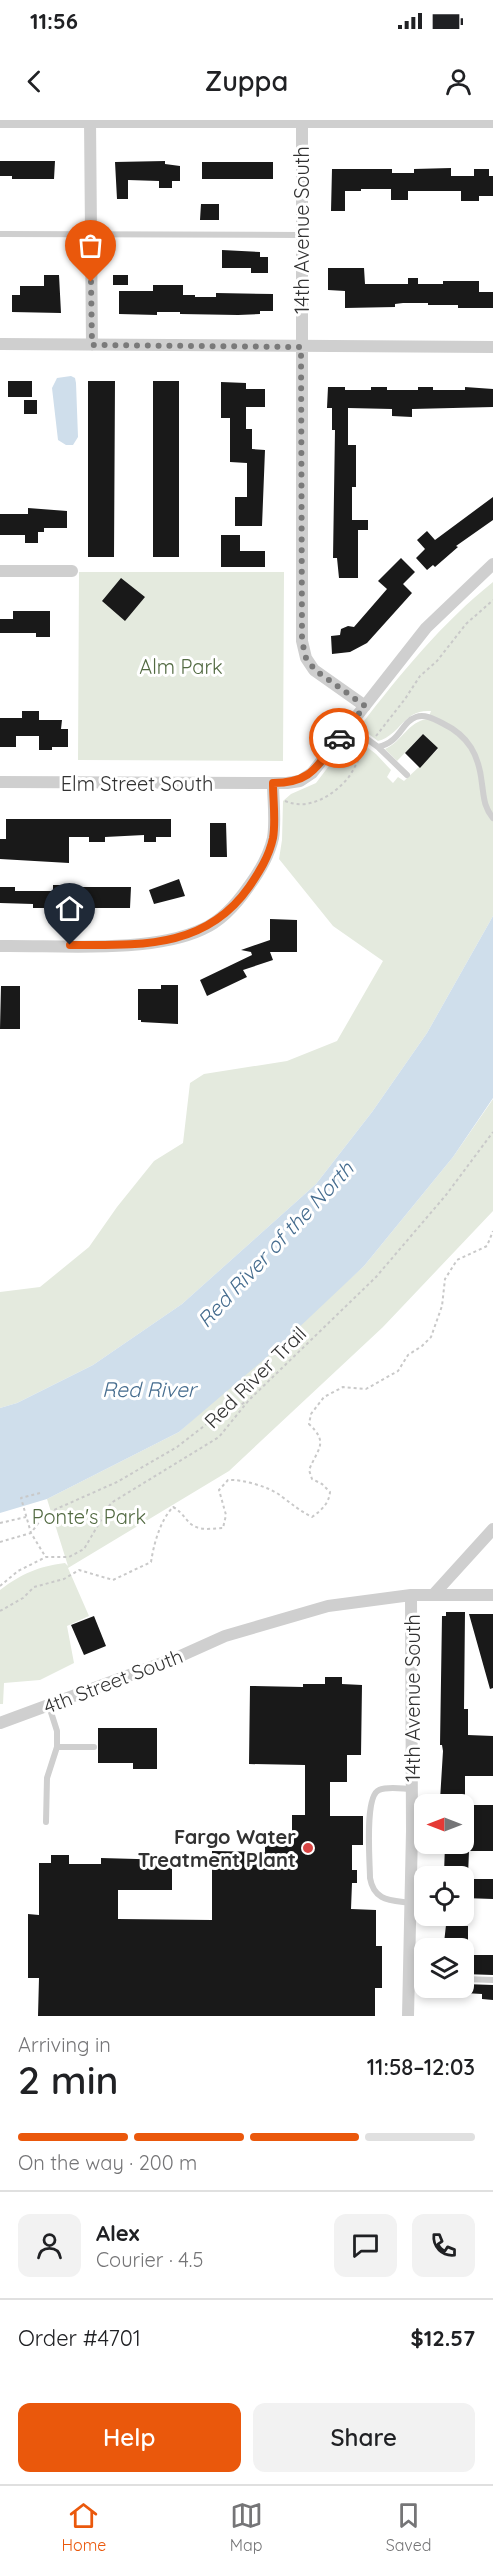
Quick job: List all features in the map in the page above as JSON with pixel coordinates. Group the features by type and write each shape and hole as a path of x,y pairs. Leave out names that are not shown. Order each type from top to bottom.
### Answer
{"street":[{"path":"90,121 92,345"},
{"name":"14th Avenue South","path":"302,121 302,641 306,658 315,670 365,706"},
{"path":"0,122 493,123"},
{"path":"0,345 493,347"},
{"name":"Elm Street South","path":"0,782 273,783 300,781 312,773 426,628 493,564"},
{"path":"0,571 72,571"},
{"path":"0,946 140,945 171,940 204,929 224,915 243,896 268,856 273,836 273,783"},
{"path":"434,1594 493,1529"},
{"path":"434,1594 493,1595"},
{"name":"4th Street South","path":"0,1723 176,1658 225,1636 328,1606 434,1594"},
{"name":"14th Avenue South","path":"408,2016 412,1789 411,1595"}],"lane":[{"path":"0,234 301,235"},
{"path":"378,747 394,741 412,719 418,716 427,716 453,729 475,751 480,765 483,803 493,818"},
{"path":"349,725 378,747 407,776"},
{"path":"46,1822 46,1778 57,1747 57,1731 49,1706"},
{"path":"57,1747 94,1747"},
{"path":"411,1903 383,1898 372,1888 370,1808 374,1794 380,1790 412,1789"},
{"path":"409,1977 414,1977"},
{"path":"474,1979 493,1980"}],"path":[{"path":"285,801 298,805 318,801 330,794 349,777 360,756 420,676 436,661 466,624 493,600"},
{"name":"Red River Trail","path":"0,1586 18,1571 46,1557 69,1557 84,1549 111,1503 219,1437 249,1400 376,1277 446,1195 493,1132"},
{"path":"0,1611 23,1598 34,1587 64,1579 79,1570 112,1580 151,1562 155,1541 167,1513 173,1508 183,1513 194,1526 205,1529 223,1528 226,1515 219,1490 228,1480 242,1479 280,1494 298,1510 312,1517 321,1511 330,1492 322,1484 312,1479 309,1470 321,1444 320,1434 309,1424 311,1414 324,1397 343,1387 366,1389 398,1371 408,1355 431,1337 442,1306 445,1279 457,1260 486,1246 493,1231"},
{"path":"0,1542 31,1533 45,1515 117,1482 177,1447 208,1423 249,1400"},
{"path":"40,1493 21,1498 31,1533 37,1546 46,1557"},
{"path":"0,1523 26,1517"}],"green space":[{"name":"Alm Park","path":"79,572 284,572 283,761 78,760"},
{"path":"493,582 493,916 427,1033 372,1112 316,1184 182,1304 93,1365 17,1403 0,1408 0,1292 40,1287 89,1247 154,1161 183,1143 190,1083 204,1074 287,1061 337,1041 383,961 333,926 279,859 283,801 291,794 316,783 350,738 354,737 376,754 391,770 387,777 393,783 398,777 404,781 438,749 423,734 397,761 385,749 415,724 428,719 431,711 414,714 386,738 378,741 362,729 361,725 423,649"},
{"name":"Ponte's Park","path":"493,1099 493,1211 383,1327 229,1471 68,1568 89,1616 67,1626 74,1663 40,1680 4,1683 3,1704 0,1704 0,1590 23,1575 38,1569 65,1563 68,1566 47,1499 179,1432 364,1266 453,1157"}],"water":[{"path":"71,376 75,378 76,383 78,437 73,445 66,445 58,440 52,388 57,378"},
{"name":"Red River","path":"493,916 493,1098 453,1157 364,1266 274,1351 179,1432 47,1499 0,1513 0,1408 17,1403 93,1365 182,1304 316,1184 372,1112 427,1033"}],"building":[{"path":"0,161 55,161 54,179 12,179 12,176 0,176"},
{"path":"165,161 165,164 180,166 180,181 172,181 172,188 159,188 159,181 128,180 128,199 117,199 115,162"},
{"path":"202,162 273,162 273,179 202,179"},
{"path":"451,168 451,176 474,176 474,169 489,169 489,176 493,176 493,196 479,196 479,201 461,201 461,191 408,191 408,200 391,200 391,189 361,189 361,191 345,191 345,211 331,211 332,169 392,169 392,173 414,173 414,169"},
{"path":"201,204 219,204 219,220 200,220"},
{"path":"222,250 260,252 260,257 268,257 268,273 251,273 251,268 222,268"},
{"path":"328,268 364,268 365,284 408,284 408,278 418,278 418,284 479,281 479,292 493,292 493,308 458,308 458,305 403,303 395,304 395,307 345,308 345,291 328,290"},
{"path":"44,275 59,275 61,313 12,312 12,295 20,295 20,286 44,286"},
{"path":"113,275 128,275 128,285 113,285"},
{"path":"153,285 183,285 183,295 195,295 195,297 216,297 216,293 273,294 273,311 238,315 180,314 180,312 157,312 157,315 119,314 119,291 153,291"},
{"path":"8,381 32,381 32,397 8,397"},
{"path":"88,381 115,381 114,557 88,557"},
{"path":"153,381 179,381 179,557 153,557"},
{"path":"221,382 246,383 246,389 265,389 265,407 246,407 246,429 252,429 252,449 265,450 262,526 235,526 235,497 247,497 247,463 230,462 230,418 221,418"},
{"path":"328,387 345,387 345,390 371,390 371,387 387,387 387,390 418,390 418,387 433,387 433,390 465,390 465,387 493,389 493,407 412,409 412,417 392,416 392,409 348,408 348,445 356,445 356,487 352,487 352,520 368,520 368,530 358,530 358,578 339,578 337,558 333,558 335,430 332,430 332,408 327,408"},
{"path":"24,400 37,400 37,414 24,414"},
{"path":"493,497 493,520 456,546 458,547 435,567 433,565 427,570 416,558 425,549 417,540 427,531 435,540"},
{"path":"28,508 67,511 67,528 44,528 44,532 38,532 38,543 25,543 25,535 0,535 0,514 28,514"},
{"path":"221,535 240,535 240,551 265,551 265,567 221,567"},
{"path":"401,558 415,572 403,584 412,593 367,643 350,652 332,654 331,636 340,635 341,629 348,626 354,627 387,589 378,581"},
{"path":"121,578 145,597 125,621 102,601"},
{"path":"13,611 50,611 50,637 36,637 36,633 0,633 0,619 13,619"},
{"path":"22,711 39,711 39,720 62,720 61,729 68,729 68,747 39,750 39,736 16,736 16,747 0,747 0,718 22,718"},
{"path":"423,734 438,748 420,768 405,753"},
{"path":"6,819 171,819 171,837 156,837 156,842 144,842 144,835 105,837 105,842 89,842 89,837 69,837 69,863 0,859 0,839 6,839"},
{"path":"210,823 226,823 227,857 210,857"},
{"path":"179,879 185,896 154,904 149,890"},
{"path":"53,885 131,887 130,908 33,908 33,904 0,903 0,887 15,887 15,891 53,891"},
{"path":"270,919 297,920 297,952 270,952 273,960 243,970 247,977 207,996 200,980 252,955 251,952 241,950 270,940"},
{"path":"161,985 178,985 178,1024 138,1020 138,989 161,989"},
{"path":"1,986 20,986 20,1029 0,1029"},
{"path":"446,1612 465,1612 464,1709 468,1709 468,1735 493,1736 493,1776 465,1776 465,1794 440,1794 443,1751 440,1745 442,1616 446,1616"},
{"path":"469,1614 493,1614 493,1688 490,1689"},
{"path":"94,1616 106,1646 84,1655 71,1625"},
{"name":"Fargo Water Treatment Plant","path":"325,1677 342,1677 342,1684 362,1685 361,1755 347,1755 347,1782 330,1782 330,1816 363,1816 363,1845 352,1845 352,1870 357,1870 357,1883 352,1883 351,1909 376,1910 376,1946 382,1946 382,1988 375,1988 375,2016 38,2016 39,1978 28,1978 28,1914 39,1915 39,1863 51,1863 51,1855 69,1855 69,1864 101,1864 101,1858 172,1860 172,1890 118,1890 118,1919 212,1920 212,1851 265,1852 265,1833 292,1833 292,1815 305,1815 305,1765 249,1764 250,1686 303,1687 303,1684 325,1684"},
{"path":"98,1728 157,1728 157,1769 133,1769 133,1763 98,1763"},
{"path":"474,1805 493,1805 493,1851 474,1851"},
{"path":"445,1854 469,1854 468,1866 444,1866"},
{"path":"474,1879 493,1879 493,1899 474,1898"},
{"path":"446,1926 468,1926 468,1938 445,1938"},
{"path":"474,1955 493,1955 493,1975 474,1974"},
{"path":"474,1984 493,1985 493,2000 482,1999 482,1994 474,1994"}],"way so far":[{"path":"91,282 92,345 301,347 302,641 306,658 315,670 365,706 339,738"}],"place":[{"name":"Fargo Water Treatment Plant","path":"308,1848"}],"route":[{"path":"70,945 140,945 171,940 204,929 224,915 243,896 268,856 273,836 273,783 300,781 312,773 339,738"}],"water label":[{"name":"Red River of the North","path":"275,1244"}]}
